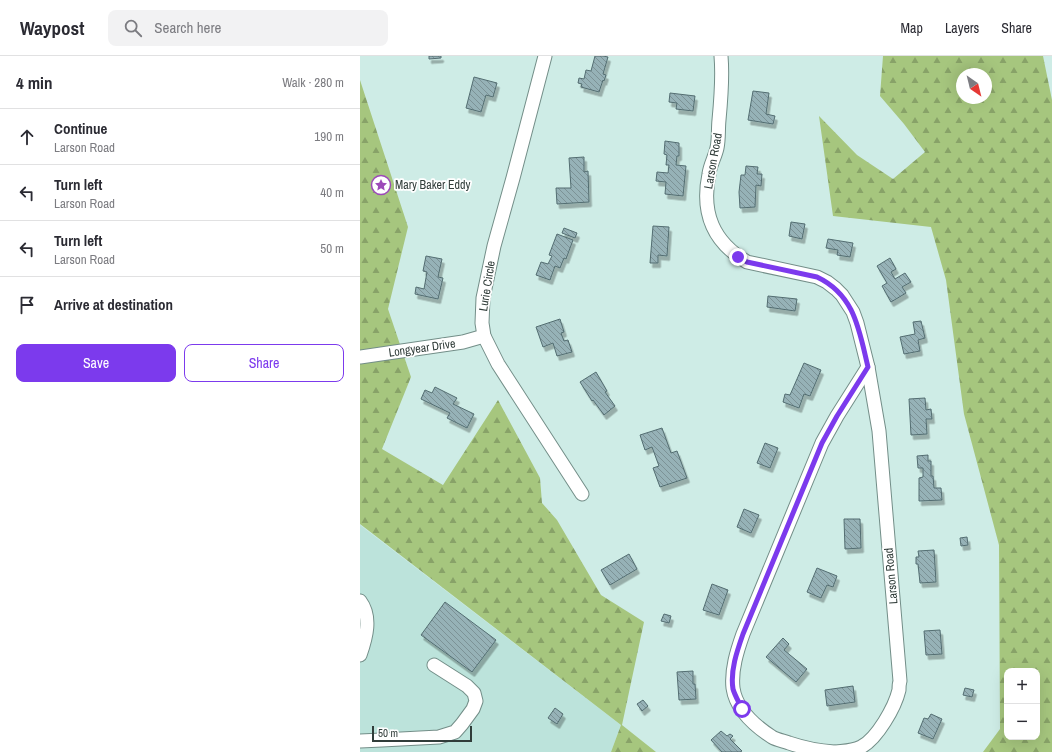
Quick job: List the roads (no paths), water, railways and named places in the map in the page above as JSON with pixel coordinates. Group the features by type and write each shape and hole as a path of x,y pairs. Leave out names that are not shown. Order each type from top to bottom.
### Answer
{"street":[{"name":"Lurie Circle","path":"545,56 489,266 483,298 482,323 484,336 498,364 582,494"},
{"name":"Larson Road","path":"721,56 723,72 717,147 708,175 707,188 707,212 711,224 729,250 747,262 817,277 836,289 847,303 855,318 868,367 879,431 900,681 899,690 889,714 881,727 862,747 849,751 823,752 773,737 756,725 744,712 737,700 733,690 732,680 737,652 743,634 822,443 868,367"},
{"name":"Longyear Drive","path":"360,357 463,342 484,336"},
{"path":"360,601 367,617 366,639 360,655"},
{"path":"360,741 439,737 455,732 473,709 476,701 474,694 467,686 434,665"}],"place":[{"name":"Mary Baker Eddy","path":"381,185"}]}
